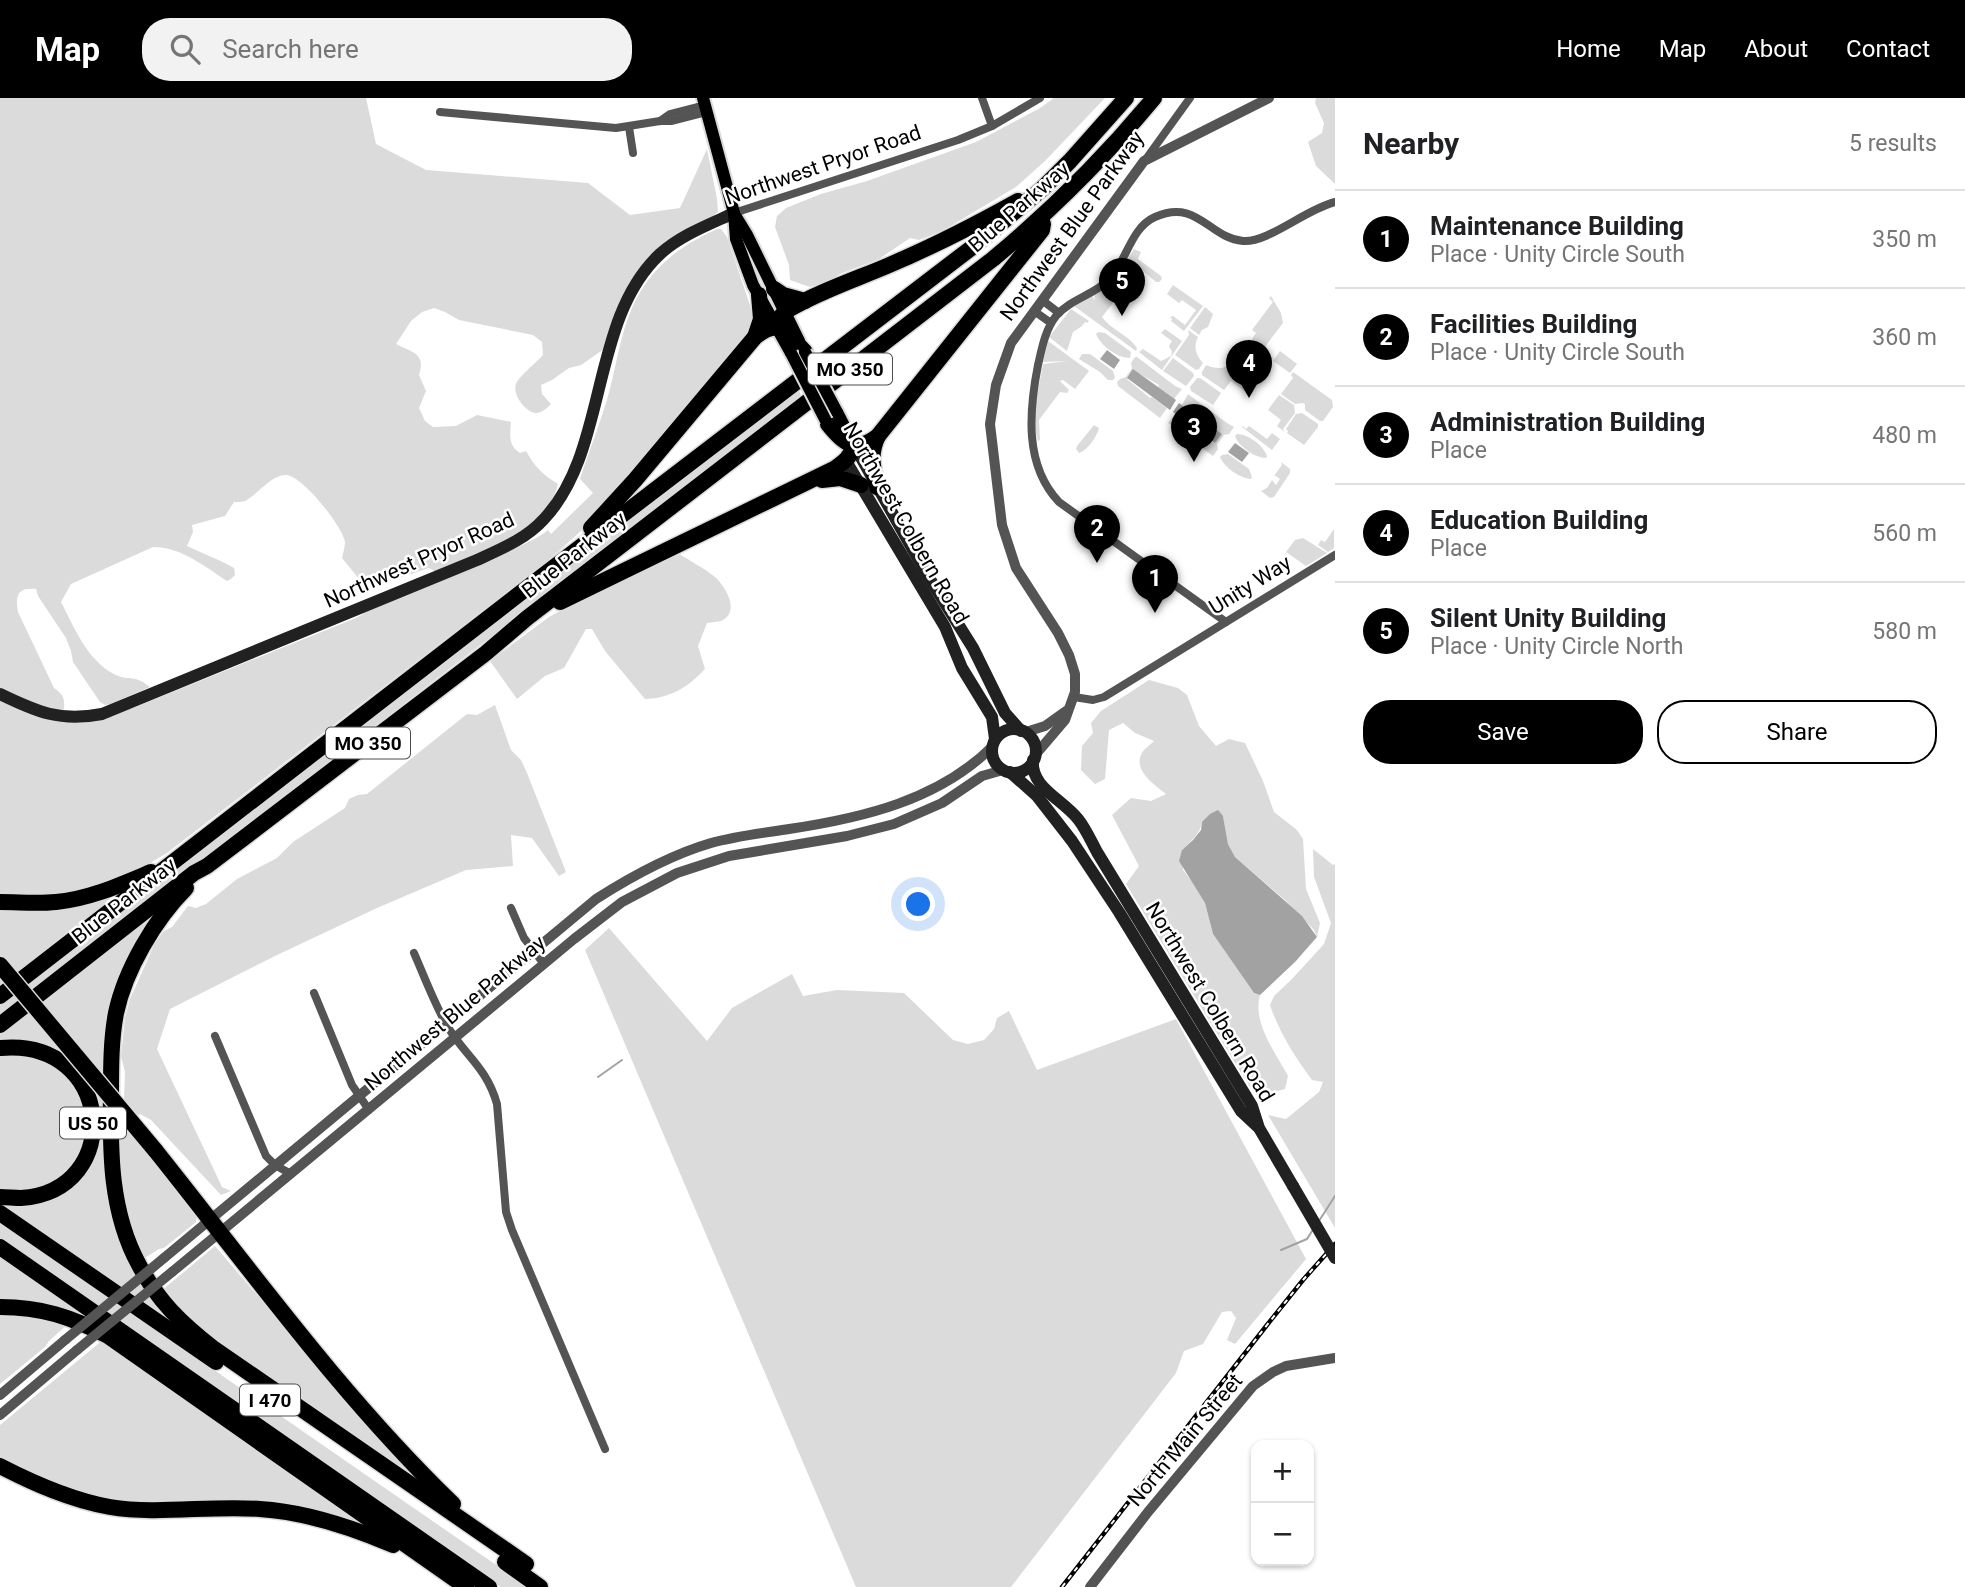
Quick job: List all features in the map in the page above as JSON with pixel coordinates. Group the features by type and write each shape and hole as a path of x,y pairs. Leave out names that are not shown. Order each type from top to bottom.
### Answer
{"highway":[{"name":"Blue Parkway","path":"0,996 970,249 1042,189 1126,98"},
{"name":"Blue Parkway","path":"0,1025 993,260 1090,172 1154,98"},
{"path":"776,327 785,312 806,301 963,231 1042,189"},
{"path":"809,482 840,478 869,486 872,449 877,436 1042,230 1046,213"},
{"path":"755,337 766,292 806,301"},
{"path":"532,584 597,523 755,337 768,328 776,327 788,333 798,353"},
{"path":"830,419 838,437 845,442 864,444 877,436"},
{"path":"527,618 809,482 846,461 854,444"},
{"path":"0,902 58,902 89,896 172,863"},
{"path":"207,866 178,896 149,936 131,971 117,1012 111,1062 112,1165 120,1217 127,1241 163,1303 188,1328 247,1372 526,1564"},
{"path":"0,965 155,1150 330,1370 404,1455 453,1504 555,1587"},
{"name":"US 50","path":"0,1048 15,1047 45,1052 58,1059 71,1069 81,1082 93,1114 91,1146 78,1170 66,1181 53,1190 36,1196 0,1197"},
{"name":"I 470","path":"0,1213 540,1587"},
{"name":"I 470","path":"0,1247 489,1587"},
{"path":"0,1307 20,1307 63,1315 108,1336 466,1587"},
{"path":"0,1466 30,1482 67,1496 111,1507 259,1509 325,1520 364,1532 436,1566"}],"main road":[{"path":"705,105 734,213 747,235 776,327"},
{"name":"Northwest Pryor Road","path":"0,694 32,710 47,714 81,717 102,714 515,542 546,517 572,478 612,342 624,306 633,289 660,255 683,237 734,213"},
{"name":"Northwest Colbern Road","path":"766,292 785,312 798,353 830,419 846,461 869,486 926,573 973,648 1005,713 1024,731"},
{"name":"Northwest Colbern Road","path":"854,444 869,486 945,627 962,668 989,709 993,719 994,742"},
{"path":"1007,730 1024,731 1032,740 1034,757 1024,770 1007,771 994,760 994,742 1007,730"},
{"name":"Northwest Colbern Road","path":"1034,757 1032,769 1036,779 1063,803 1084,827 1252,1106 1259,1128 1335,1258"},
{"name":"Northwest Colbern Road","path":"1007,771 1037,796 1072,841 1119,912 1241,1111 1259,1128"}],"street":[{"path":"982,98 992,126"},
{"name":"Northwest Pryor Road","path":"734,213 958,140 992,126 1040,98"},
{"name":"Northwest Blue Parkway","path":"1072,702 1075,674 1069,655 1058,632 1016,568 1002,525 990,424 996,385 1011,343 1190,98"},
{"path":"1144,161 1269,98"},
{"path":"440,112 607,128 660,121 670,114 705,105"},
{"path":"629,127 633,153"},
{"path":"1226,622 1059,502 1049,489 1036,459 1031,426 1036,375 1043,344 1051,323 1059,313 1069,304 1110,280 1137,232 1157,216 1188,213 1228,236 1246,241 1259,239 1319,207 1335,202"},
{"path":"1042,300 1059,313"},
{"path":"1034,311 1051,323"},
{"name":"Unity Way","path":"1072,702 1104,697 1335,555"},
{"path":"1024,731 1045,726 1059,718 1072,702"},
{"path":"1034,757 1065,720 1072,702"},
{"name":"Northwest Blue Parkway","path":"0,1395 596,899 638,873 685,852 734,838 873,813 931,790 977,762 994,742"},
{"name":"Northwest Blue Parkway","path":"0,1415 622,901 677,873 729,856 847,836 894,824 942,803 982,776 1007,771"},
{"path":"511,908 524,938 544,964"},
{"path":"414,953 446,1024 483,1071 493,1091 497,1104 506,1212 606,1449"},
{"path":"314,993 352,1085 369,1110"},
{"path":"215,1036 266,1156 291,1174"},
{"name":"North Main Street","path":"1090,1587 1148,1512 1254,1386 1286,1366 1335,1358"}],"shaded area":[{"path":"0,98 366,98 376,144 426,170 588,183 630,215 680,208 707,149 718,212 678,234 652,255 604,349 581,365 569,368 541,385 542,394 551,404 541,412 533,412 524,407 515,388 521,377 543,355 542,342 533,335 459,320 434,308 422,312 411,321 396,344 413,352 421,362 419,375 426,391 419,408 425,421 433,427 456,426 477,415 511,422 513,447 520,453 526,451 539,470 558,484 551,501 540,516 525,529 490,549 436,572 429,568 370,588 364,585 342,558 345,542 343,535 321,503 293,477 286,475 275,478 245,501 234,502 225,516 192,525 193,532 187,546 234,568 235,575 231,579 227,581 183,554 153,547 71,584 61,602 89,652 114,674 139,680 150,687 111,704 100,702 73,662 66,638 36,589 25,589 19,593 18,612 54,688 64,699 64,709 60,712 36,705 0,688"},
{"path":"1054,98 1105,98 1045,161 1016,187 942,231 919,240 910,238 879,259 827,282 810,287 790,280 789,265 775,227 777,216 786,208 976,142"},
{"path":"1316,98 1335,98 1335,184 1316,166 1308,142 1322,133 1324,123 1315,103"},
{"path":"721,229 727,237 754,317 753,330 581,531 551,558 167,853 127,875 85,891 48,897 0,896 0,700 29,713 133,708 356,618 363,614 367,607 512,550 548,530 551,534 593,493 580,479 605,406 622,337 635,302 652,275 663,264 688,245"},
{"path":"1134,249 1141,252 1138,259 1162,279 1156,282 1140,271 1130,284 1133,287 1121,304 1115,300 1102,317 1134,343 1136,351 1074,306 1092,295 1095,301 1094,294 1113,282"},
{"path":"1173,285 1203,306 1184,331 1171,321 1170,317 1173,316 1185,325 1196,310 1167,294"},
{"path":"1271,296 1281,313 1283,323 1264,348 1252,339 1256,333 1252,330 1273,302 1269,298"},
{"path":"1205,307 1213,314 1208,327 1199,335 1190,328"},
{"path":"1071,309 1089,321 1073,332 1067,351 1049,337"},
{"path":"1165,329 1182,341 1162,370 1139,352 1143,349 1161,361 1171,356 1169,346 1172,341 1161,333"},
{"path":"1188,330 1198,337 1196,351 1203,363 1196,370 1175,355 1189,335"},
{"path":"1098,332 1105,333 1131,352 1130,358 1115,354 1106,347 1098,338"},
{"path":"1048,341 1089,371 1075,389 1063,380 1060,381 1069,390 1067,393 1060,392 1039,420 1038,441 1035,412 1043,364 1068,361 1043,362"},
{"path":"1250,341 1273,358 1267,361 1256,376 1234,361 1239,350"},
{"path":"1107,350 1120,360 1114,369 1100,359"},
{"path":"1280,351 1297,364 1290,373 1273,361"},
{"path":"1082,354 1090,354 1113,371 1115,378 1108,380 1079,359"},
{"path":"1135,357 1182,389 1174,399 1158,387 1159,385 1133,370 1127,379 1167,408 1160,418 1118,386 1117,382 1126,377 1132,368 1131,363"},
{"path":"1173,358 1193,373 1194,376 1186,386 1163,371"},
{"path":"1233,362 1256,378 1246,392 1231,381 1224,390 1202,375 1206,365 1220,368"},
{"path":"1133,369 1176,400 1170,410 1127,378"},
{"path":"1293,372 1332,400 1333,407 1323,421 1305,410 1305,404 1295,404 1281,394 1293,378"},
{"path":"1197,378 1221,393 1213,405 1191,391 1190,387"},
{"path":"798,389 802,397 0,1015 0,1004"},
{"path":"1188,394 1234,427 1217,444 1218,449 1213,456 1168,423 1176,414 1190,425 1189,427 1215,443 1222,434 1214,425 1182,405"},
{"path":"1279,395 1294,405 1295,413 1283,429 1285,432 1277,426 1281,420 1268,410"},
{"path":"1179,403 1222,434 1215,443 1173,412"},
{"path":"1302,413 1318,424 1304,445 1287,433 1286,429 1296,414"},
{"path":"1094,425 1099,428 1096,435 1089,446 1079,453 1077,446"},
{"path":"1249,426 1267,439 1272,433 1280,439 1272,450 1242,427 1246,429"},
{"path":"1237,434 1259,444 1266,458 1252,454 1243,447 1235,436"},
{"path":"1235,443 1249,453 1242,462 1228,452"},
{"path":"1228,454 1249,469 1251,479 1237,474 1225,465 1220,457"},
{"path":"1281,462 1290,469 1290,473 1274,497 1270,498 1261,491 1267,488 1272,480 1276,485 1280,479 1274,476 1282,465"},
{"path":"1334,529 1334,548 1328,552 1318,545 1321,540 1325,542"},
{"path":"1303,538 1327,553 1306,566 1286,552 1295,540"},
{"path":"678,553 715,577 723,586 731,604 728,616 723,620 707,623 698,646 705,669 699,675 671,694 645,699 605,651 592,629 586,629 564,668 545,676 517,699 490,661 549,617"},
{"path":"1149,680 1178,688 1187,695 1199,726 1216,746 1229,739 1245,743 1274,812 1297,830 1303,839 1306,889 1320,923 1317,937 1314,930 1285,900 1235,857 1228,844 1223,816 1202,822 1197,834 1182,850 1183,870 1205,903 1213,934 1254,993 1260,995 1259,1016 1272,1048 1288,1076 1285,1089 1274,1092 1251,1089 1126,884 1139,866 1112,815 1131,798 1151,801 1166,794 1151,782 1140,765 1142,753 1154,741 1135,733 1123,723 1109,730 1105,779 1095,784 1081,770 1082,746 1093,733 1091,723 1101,711"},
{"path":"495,705 511,750 521,760 527,773 566,872 559,876 532,838 511,835 513,866 466,870 377,908 170,1009 157,1049 222,1187 231,1191 221,1195 151,1120 140,1114 136,1116 124,1101 125,1072 121,1056 125,1018 130,999 155,943 188,906 196,908 206,904 237,879 277,858 293,842 345,808 349,799 367,794 467,714 477,715"},
{"path":"1218,810 1223,816 1228,844 1235,857 1302,916 1317,937 1260,995 1254,993 1213,934 1205,903 1179,861 1182,850 1201,830 1202,822"},
{"path":"1313,849 1335,864 1335,1228 1268,1115 1286,1119 1319,1092 1323,1082 1312,1080 1299,1062 1270,1005 1274,996 1324,944 1331,923 1314,877"},
{"path":"121,893 0,985 0,904"},
{"path":"162,907 120,986 110,1190 179,1329 0,1204 15,1203 88,1162 84,1079 0,1042 0,1035"},
{"path":"609,928 707,1041 732,1008 792,974 803,996 837,990 904,993 953,1040 968,1044 984,1040 994,1029 997,1018 1009,1011 1037,1070 1176,1019 1306,1259 1235,1344 1227,1340 1236,1318 1231,1311 1222,1312 1203,1344 1184,1351 1176,1373 1011,1587 856,1587 585,950"},
{"path":"0,1052 22,1052 59,1070 76,1087 85,1110 85,1134 70,1166 61,1175 33,1191 0,1192"},
{"path":"115,1110 197,1215 196,1222 164,1248 140,1261 123,1214"},
{"path":"0,1222 528,1587 501,1587 0,1241"},
{"path":"215,1246 310,1357 434,1492 195,1328 160,1292"},
{"path":"0,1258 80,1313 77,1315 0,1302"},
{"path":"0,1312 69,1323 0,1384"},
{"path":"104,1339 387,1537 362,1527 160,1503 124,1502 73,1492 0,1458 0,1425"}],"waterway":[{"path":"598,1077 622,1060"},
{"path":"1319,1221 1335,1196"},
{"path":"1281,1250 1307,1239 1312,1231"}],"railway":[{"path":"1062,1587 1267,1325 1335,1244"}],"place":[{"name":"Silent Unity Building","path":"1122,316"},
{"name":"Education Building","path":"1249,398"},
{"name":"Administration Building","path":"1194,462"},
{"name":"Facilities Building","path":"1097,563"},
{"name":"Maintenance Building","path":"1155,613"}]}
